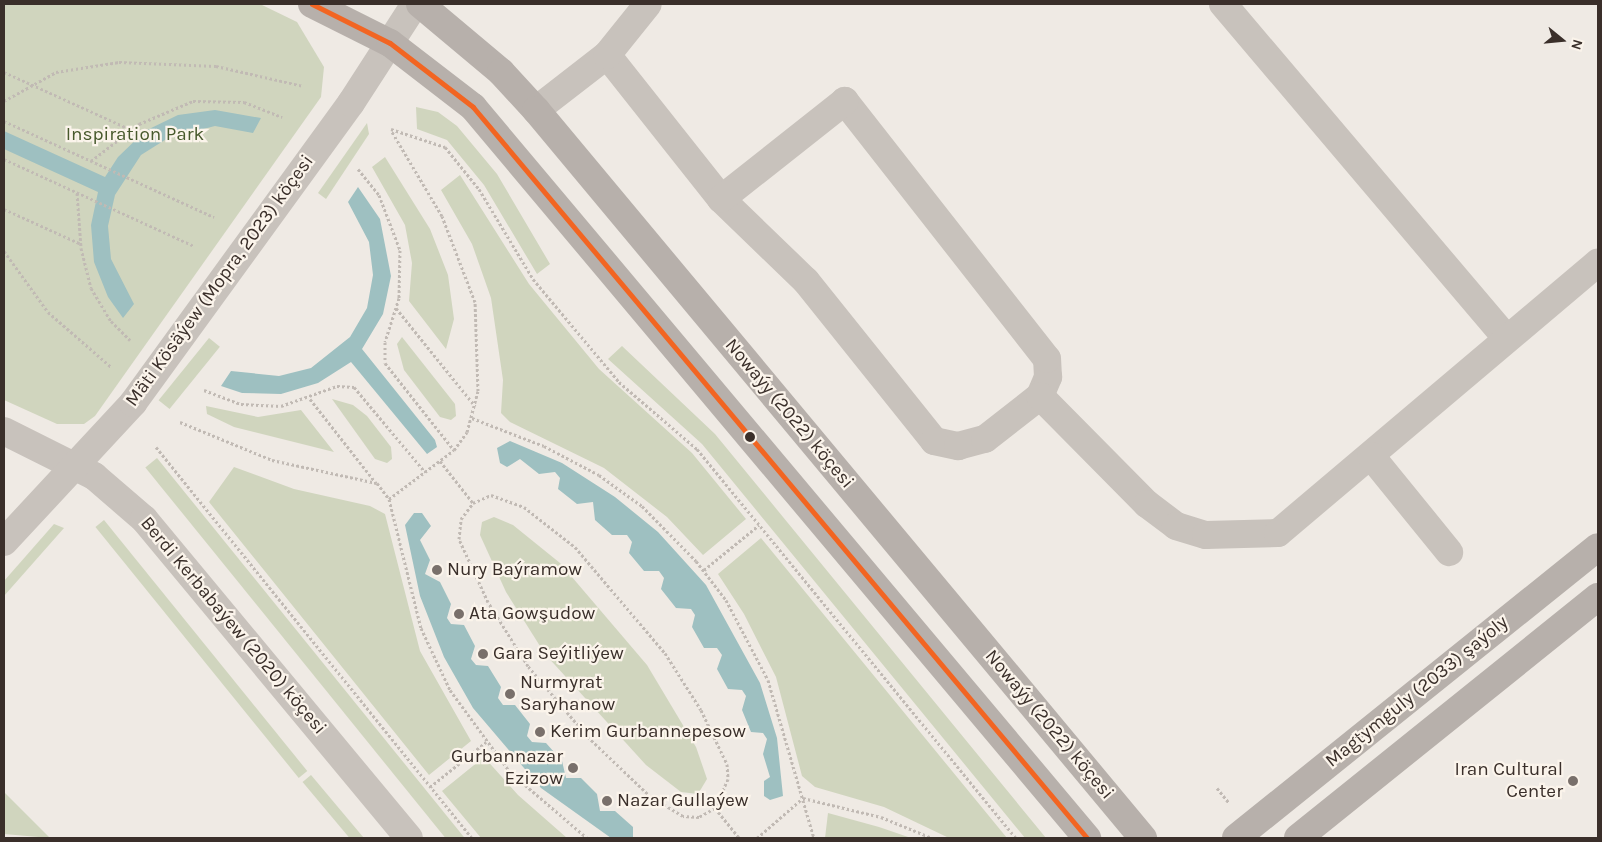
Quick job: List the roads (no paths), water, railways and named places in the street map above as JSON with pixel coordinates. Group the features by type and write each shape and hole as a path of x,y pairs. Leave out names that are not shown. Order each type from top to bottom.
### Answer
{"main road":[{"path":"312,4 390,43 473,107 1087,838"},
{"name":"Nowaýy (2022) köçesi","path":"420,4 501,72 536,110 1143,838"},
{"name":"Magtymguly (2033) şaýoly","path":"1236,838 1598,547"},
{"name":"Magtymguly (2033) şaýoly","path":"1298,838 1598,597"}],"street":[{"name":"Mäti Kösäýew (Mopra, 2023) köçesi","path":"4,542 133,403 390,43 415,4"},
{"path":"536,110 606,55 648,4"},
{"path":"1223,4 1506,338"},
{"path":"606,55 721,199 806,280 934,441 958,446 984,439 1040,396 1048,377 1047,359 845,101 721,199"},
{"path":"1040,396 1147,504 1176,526 1206,535 1278,533 1372,456 1506,338 1598,263"},
{"name":"Berdi Kerbabaýew (2020) köçesi","path":"4,431 74,465 115,491 177,555 409,838"},
{"path":"1372,456 1449,552"}],"water":[{"path":"215,110 261,118 253,133 215,126 168,138 141,155 115,195 108,226 111,259 134,304 123,318 108,297 94,262 91,225 98,192 4,149 4,131 105,177 118,157 145,131 178,115"},
{"path":"358,187 380,219 391,276 383,314 362,349 435,440 437,447 427,454 351,362 318,383 281,394 242,393 221,386 231,371 279,376 311,368 350,337 367,308 373,275 369,242 348,202"},
{"path":"510,441 562,463 615,497 658,532 706,585 760,683 777,738 783,796 770,800 764,796 764,781 770,777 763,754 767,739 763,733 751,732 742,710 746,696 742,690 728,689 717,669 722,655 717,648 704,648 692,627 695,615 691,609 676,608 661,589 664,578 659,571 644,571 629,553 632,542 627,535 612,535 595,520 593,502 577,504 558,489 560,478 555,472 539,474 520,459 507,467 500,463 497,448"},
{"path":"414,513 422,513 431,526 420,540 430,560 425,574 440,582 451,604 447,618 451,624 464,625 475,646 471,659 476,665 488,666 501,687 498,698 503,705 515,705 530,724 527,736 532,742 546,743 562,761 566,778 581,778 597,794 600,811 615,811 633,827 633,838 611,838 541,788 473,708 444,657 420,596 405,525"}],"place":[{"name":"Nury Baýramow","path":"437,570"},
{"name":"Ata Gowşudow","path":"459,614"},
{"name":"Gara Seýitliýew","path":"483,654"},
{"name":"Nurmyrat Saryhanow","path":"510,694"},
{"name":"Kerim Gurbannepesow","path":"540,732"},
{"name":"Gurbannazar Ezizow","path":"573,768"},
{"name":"Iran Cultural Center","path":"1573,781"},
{"name":"Nazar Gullaýew","path":"607,801"}],"park label":[{"name":"Inspiration Park","path":"135,135"}]}
